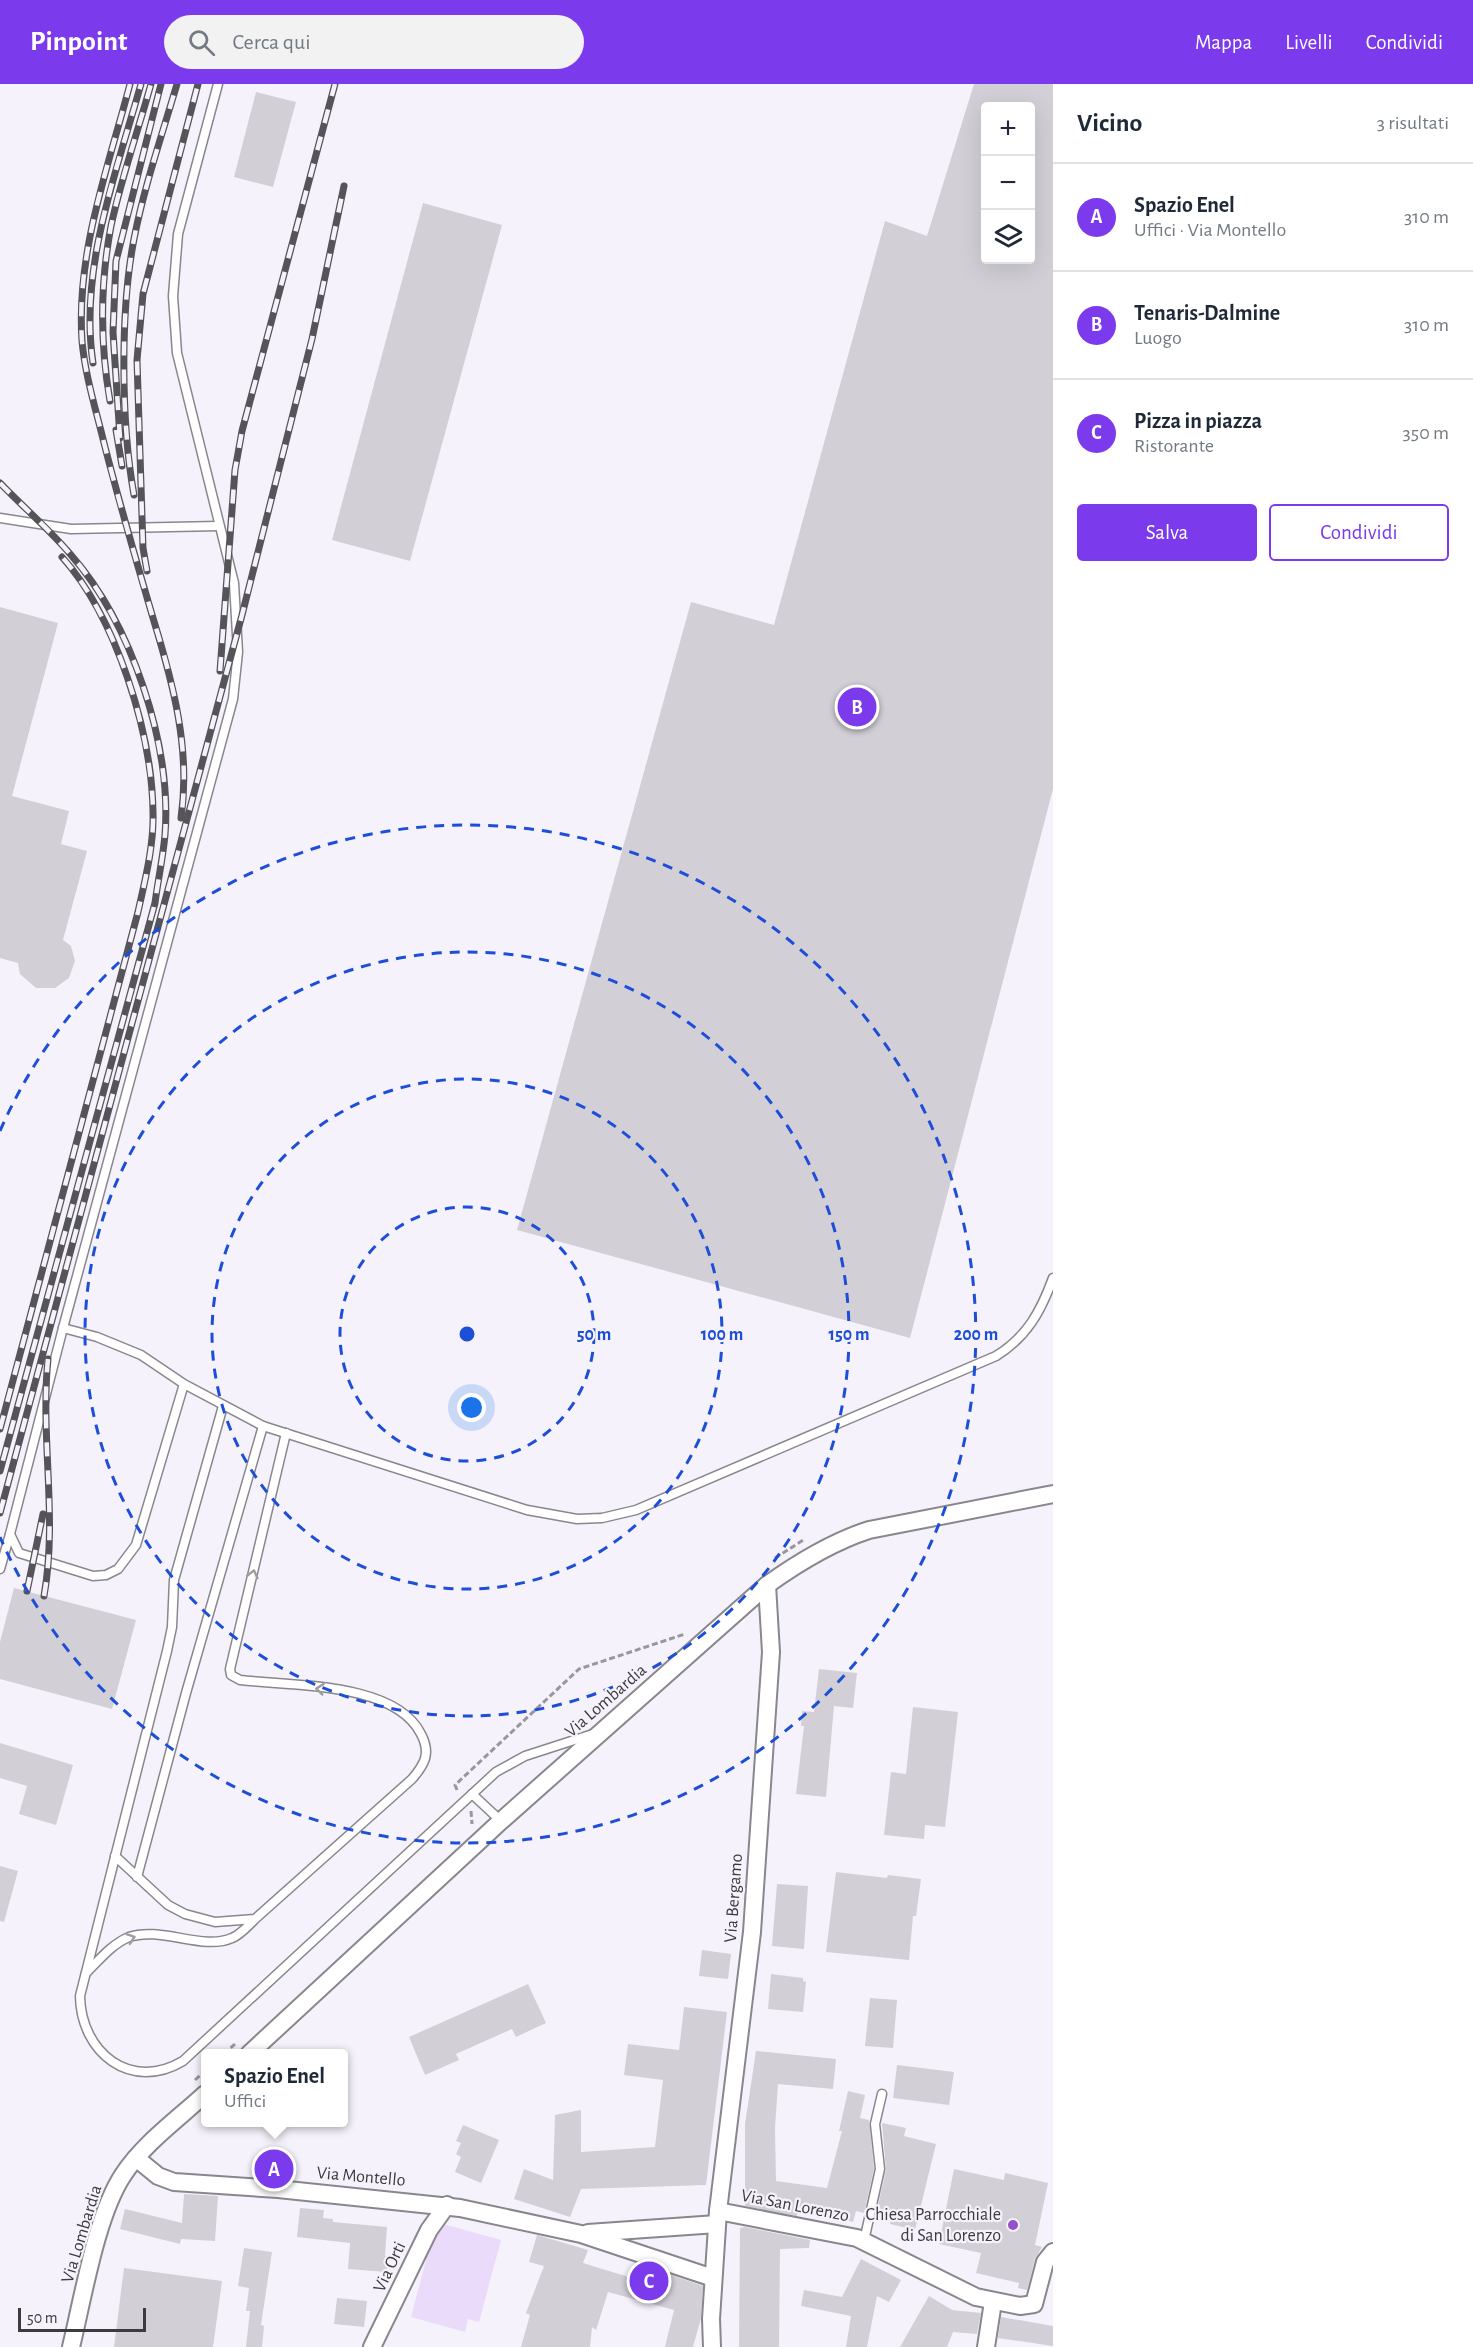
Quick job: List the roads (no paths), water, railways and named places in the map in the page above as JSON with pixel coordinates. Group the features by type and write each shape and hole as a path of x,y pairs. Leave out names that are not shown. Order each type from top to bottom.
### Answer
{"street":[{"name":"Via Lombardia","path":"254,2049 501,1821 767,1586 818,1552 858,1534 1053,1494"},
{"name":"Via Bergamo","path":"712,2347 717,2218 752,1932 771,1652 767,1586"},
{"name":"Via Lombardia","path":"71,2347 109,2203 118,2183 136,2158 201,2098"},
{"name":"Via Montello","path":"136,2158 158,2176 174,2182 447,2205 581,2234"},
{"name":"Via Orti","path":"372,2347 429,2230 447,2205"},
{"name":"Via San Lorenzo","path":"581,2234 717,2218 864,2241 958,2290 993,2302 1026,2307 1034,2304 1045,2262 1053,2252"},
{"path":"641,2254 645,2228"},
{"path":"581,2234 713,2278"},
{"path":"986,2347 993,2302"}],"lane":[{"path":"0,1569 233,699 238,652 234,583 177,352 173,296 178,234 218,84"},
{"path":"0,518 71,528 219,526"},
{"path":"63,1328 97,1337 141,1355 184,1384 263,1426 539,1513 577,1519 611,1516 636,1510 996,1356 1020,1339 1031,1324 1053,1278"},
{"path":"10,1534 19,1552 35,1560 93,1576 106,1575 118,1569 136,1545 184,1384"},
{"path":"223,1406 174,1580 169,1642 86,1973 80,2008 87,2031 101,2052 111,2061 135,2072 160,2072 183,2061 496,1772 515,1761 602,1731"},
{"path":"137,1877 189,1682 263,1426"},
{"path":"86,1973 109,1951 128,1938 151,1935 229,1940 412,1779 424,1764 427,1754 426,1744 414,1722 395,1705 378,1697 240,1680 230,1672 286,1433"},
{"path":"472,1794 501,1821"},
{"path":"115,1857 168,1905 195,1918 224,1923 255,1919"},
{"path":"864,2241 880,2169 875,2124 882,2094"}],"railway":[{"path":"130,84 89,243 81,308 82,341 88,380 110,465 173,692 184,767 181,818"},
{"path":"93,363 90,328 95,257 111,187 141,84"},
{"path":"110,401 103,335 103,292 107,248 120,191 151,84"},
{"path":"120,438 113,332 116,261 161,84"},
{"path":"134,495 127,435 124,367 129,268 143,200 177,84"},
{"path":"147,571 143,548 137,360 143,294 198,84"},
{"path":"220,671 235,470 242,431 335,84"},
{"path":"0,1513 242,615 312,339 344,186"},
{"path":"116,430 122,466"},
{"path":"0,483 71,555 93,583 112,615 129,649 154,724 162,762 165,800 165,835 155,903 0,1471"},
{"path":"0,1429 138,912 152,837 151,781 146,747 127,677 99,611 62,557"},
{"path":"44,1596 49,1537 46,1418 48,1359"},
{"path":"27,1591 43,1514"}],"place":[{"name":"Tenaris-Dalmine","path":"857,707"},
{"name":"Spazio Enel","path":"274,2169"},
{"name":"Chiesa Parrocchiale di San Lorenzo","path":"1013,2225"},
{"name":"Pizza in piazza","path":"649,2281"}]}
